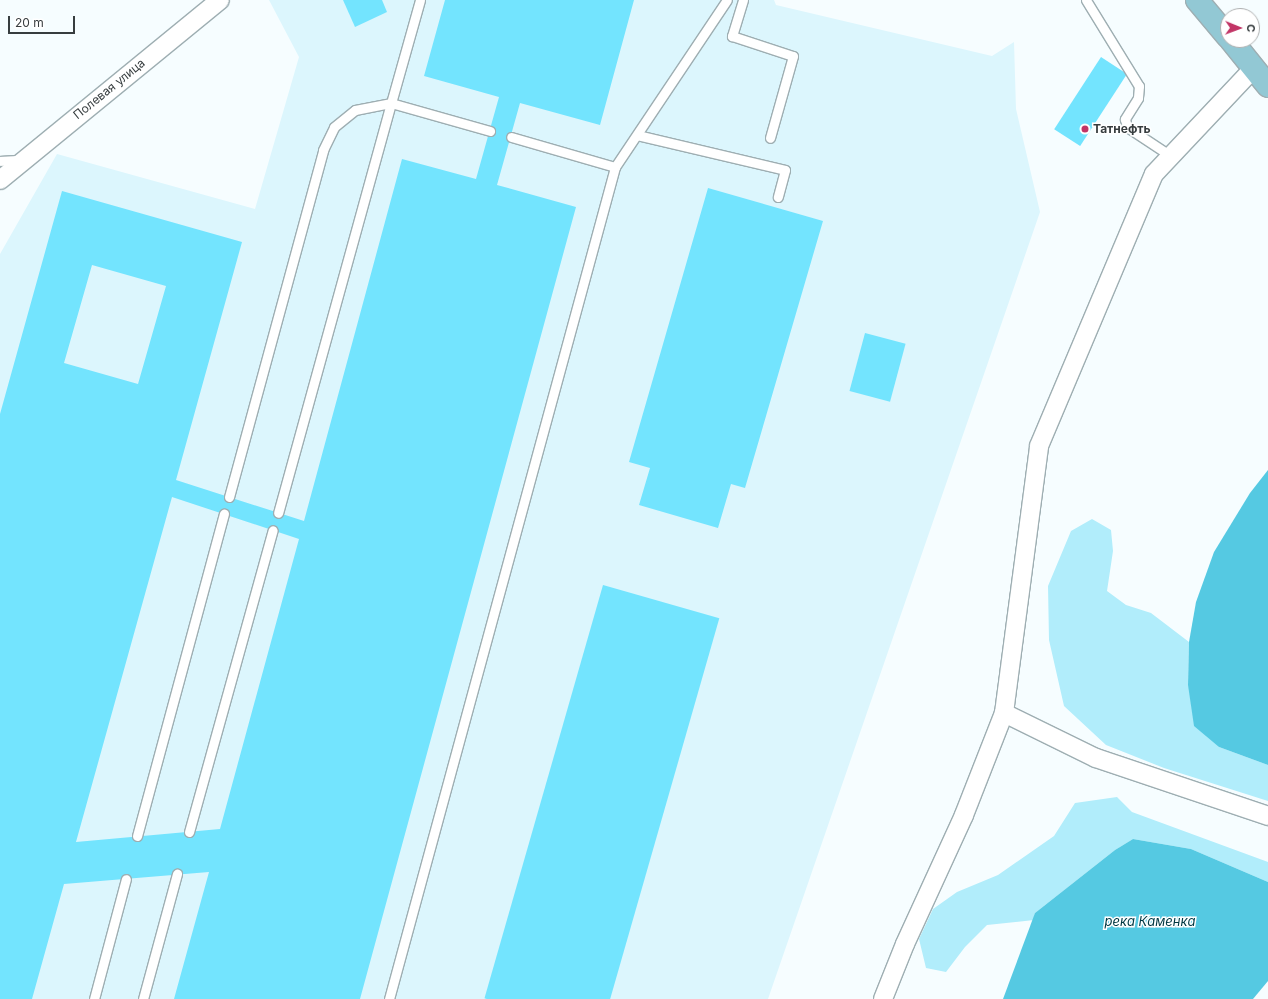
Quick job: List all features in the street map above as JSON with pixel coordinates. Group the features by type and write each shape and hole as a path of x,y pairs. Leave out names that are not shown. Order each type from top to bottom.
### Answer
{"main road":[{"path":"1197,0 1220,27"},
{"path":"1238,48 1268,86"}],"street":[{"name":"Полевая улица","path":"0,180 220,0"},
{"path":"883,999 905,944 964,815 1004,713 1039,446 1154,174 1254,68"},
{"path":"1004,713 1096,758 1268,816"}],"lane":[{"path":"278,513 420,0"},
{"path":"389,999 615,167 727,0"},
{"path":"743,0 732,36 793,56 770,138"},
{"path":"1086,0 1139,86 1138,98 1125,119 1127,127 1171,156"},
{"path":"229,497 323,150 334,127 355,110 391,103 490,131"},
{"path":"637,135 785,170 778,197"},
{"path":"511,137 615,167"},
{"path":"0,161 23,160"},
{"path":"137,836 224,514"},
{"path":"189,832 273,530"},
{"path":"143,999 178,874"},
{"path":"94,999 126,879"}],"shaded area":[{"path":"269,0 774,0 776,5 992,56 1014,42 1016,109 1040,212 768,999 0,999 0,254 57,154 255,209 299,57"},
{"path":"1092,519 1111,530 1113,551 1107,591 1126,605 1151,613 1189,642 1188,685 1219,747 1268,765 1268,801 1164,768 1106,745 1064,706 1049,640 1048,586 1071,531"},
{"path":"1117,797 1132,812 1268,862 1268,882 1191,849 1133,839 1115,850 1035,913 1034,920 987,925 965,947 946,972 926,968 919,939 933,909 957,892 998,875 1054,836 1075,803"}],"water":[{"path":"1268,470 1268,765 1219,747 1194,726 1188,685 1189,642 1196,602 1214,552 1250,493"},
{"name":"река Каменка","path":"1133,839 1191,849 1268,882 1268,981 1253,999 1003,999 1035,913 1115,850"}],"building":[{"path":"343,0 382,0 387,12 355,27"},
{"path":"445,0 634,0 600,125 520,103 497,185 576,207 360,999 174,999 209,872 64,884 32,999 0,999 0,414 62,191 242,242 176,480 304,521 402,159 476,179 499,97 424,76","holes":["92,265 166,286 138,384 64,363","172,497 299,539 220,829 76,842"]},
{"path":"1101,57 1127,74 1080,146 1054,129"},
{"path":"708,188 823,221 745,488 731,484 718,528 639,505 650,468 629,462"},
{"path":"865,333 906,344 890,402 849,391"},
{"path":"603,585 719,618 610,999 484,998"}],"place":[{"name":"Татнефть","path":"1085,129"}]}
